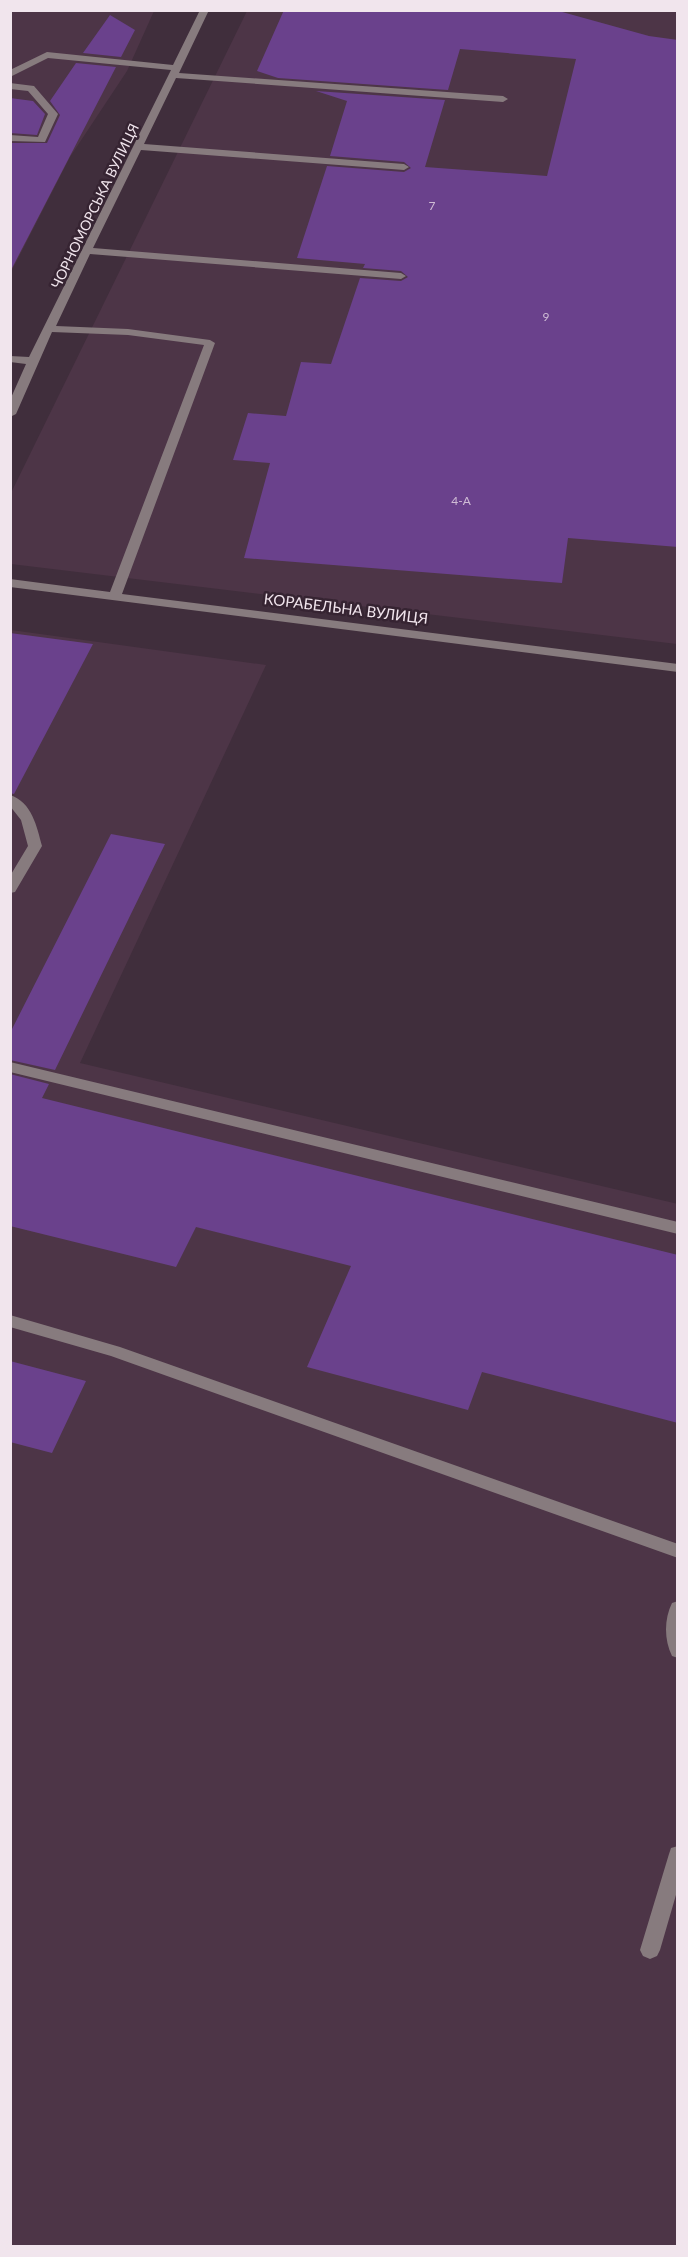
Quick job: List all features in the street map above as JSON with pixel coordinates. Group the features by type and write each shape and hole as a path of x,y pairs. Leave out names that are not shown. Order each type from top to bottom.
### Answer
{"street":[{"name":"ЧОРНОМОРСЬКА ВУЛИЦЯ","path":"10,414 33,361 205,10"},
{"path":"10,74 47,55 176,71 503,99"},
{"path":"10,86 31,88 53,114 42,140 10,138"},
{"path":"139,147 404,167"},
{"path":"87,251 401,276"},
{"path":"50,329 128,333 210,343 115,596"},
{"path":"10,359 33,361"},
{"name":"КОРАБЕЛЬНА ВУЛИЦЯ","path":"10,583 678,668"},
{"path":"10,799 19,805 29,822 35,846 10,889"},
{"path":"10,1067 678,1228"},
{"path":"10,1321 114,1351 678,1551"},
{"path":"678,1608 674,1622 678,1651"},
{"path":"650,1950 678,1854"}],"shaded area":[{"path":"11,11 154,11 127,71 70,157 11,272"},
{"path":"247,11 677,11 677,644 11,564 10,495"},
{"path":"11,630 266,665 80,1063 678,1204 677,2246 11,2246"}],"building":[{"path":"284,10 555,10 649,36 678,40 678,547 568,538 562,583 244,558 270,463 233,460 248,413 286,416 301,362 331,364 360,278 401,281 408,277 401,271 363,268 365,264 297,258 327,166 404,172 411,168 404,162 330,156 347,101 316,91 445,100 425,167 547,176 576,59 460,49 448,90 278,78 257,71"},
{"path":"110,15 135,30 121,57 83,53"},
{"path":"76,63 116,67 10,272 10,143 47,143 60,115 50,101"},
{"path":"10,98 33,101 45,114 37,135 10,133"},
{"path":"10,633 93,644 14,794 10,793"},
{"path":"111,834 165,844 55,1070 10,1060 10,1033"},
{"path":"10,1074 49,1084 42,1098 678,1255 678,1423 482,1372 468,1410 307,1367 351,1266 196,1227 176,1267 10,1226"},
{"path":"10,1361 86,1381 52,1453 10,1442"}]}
